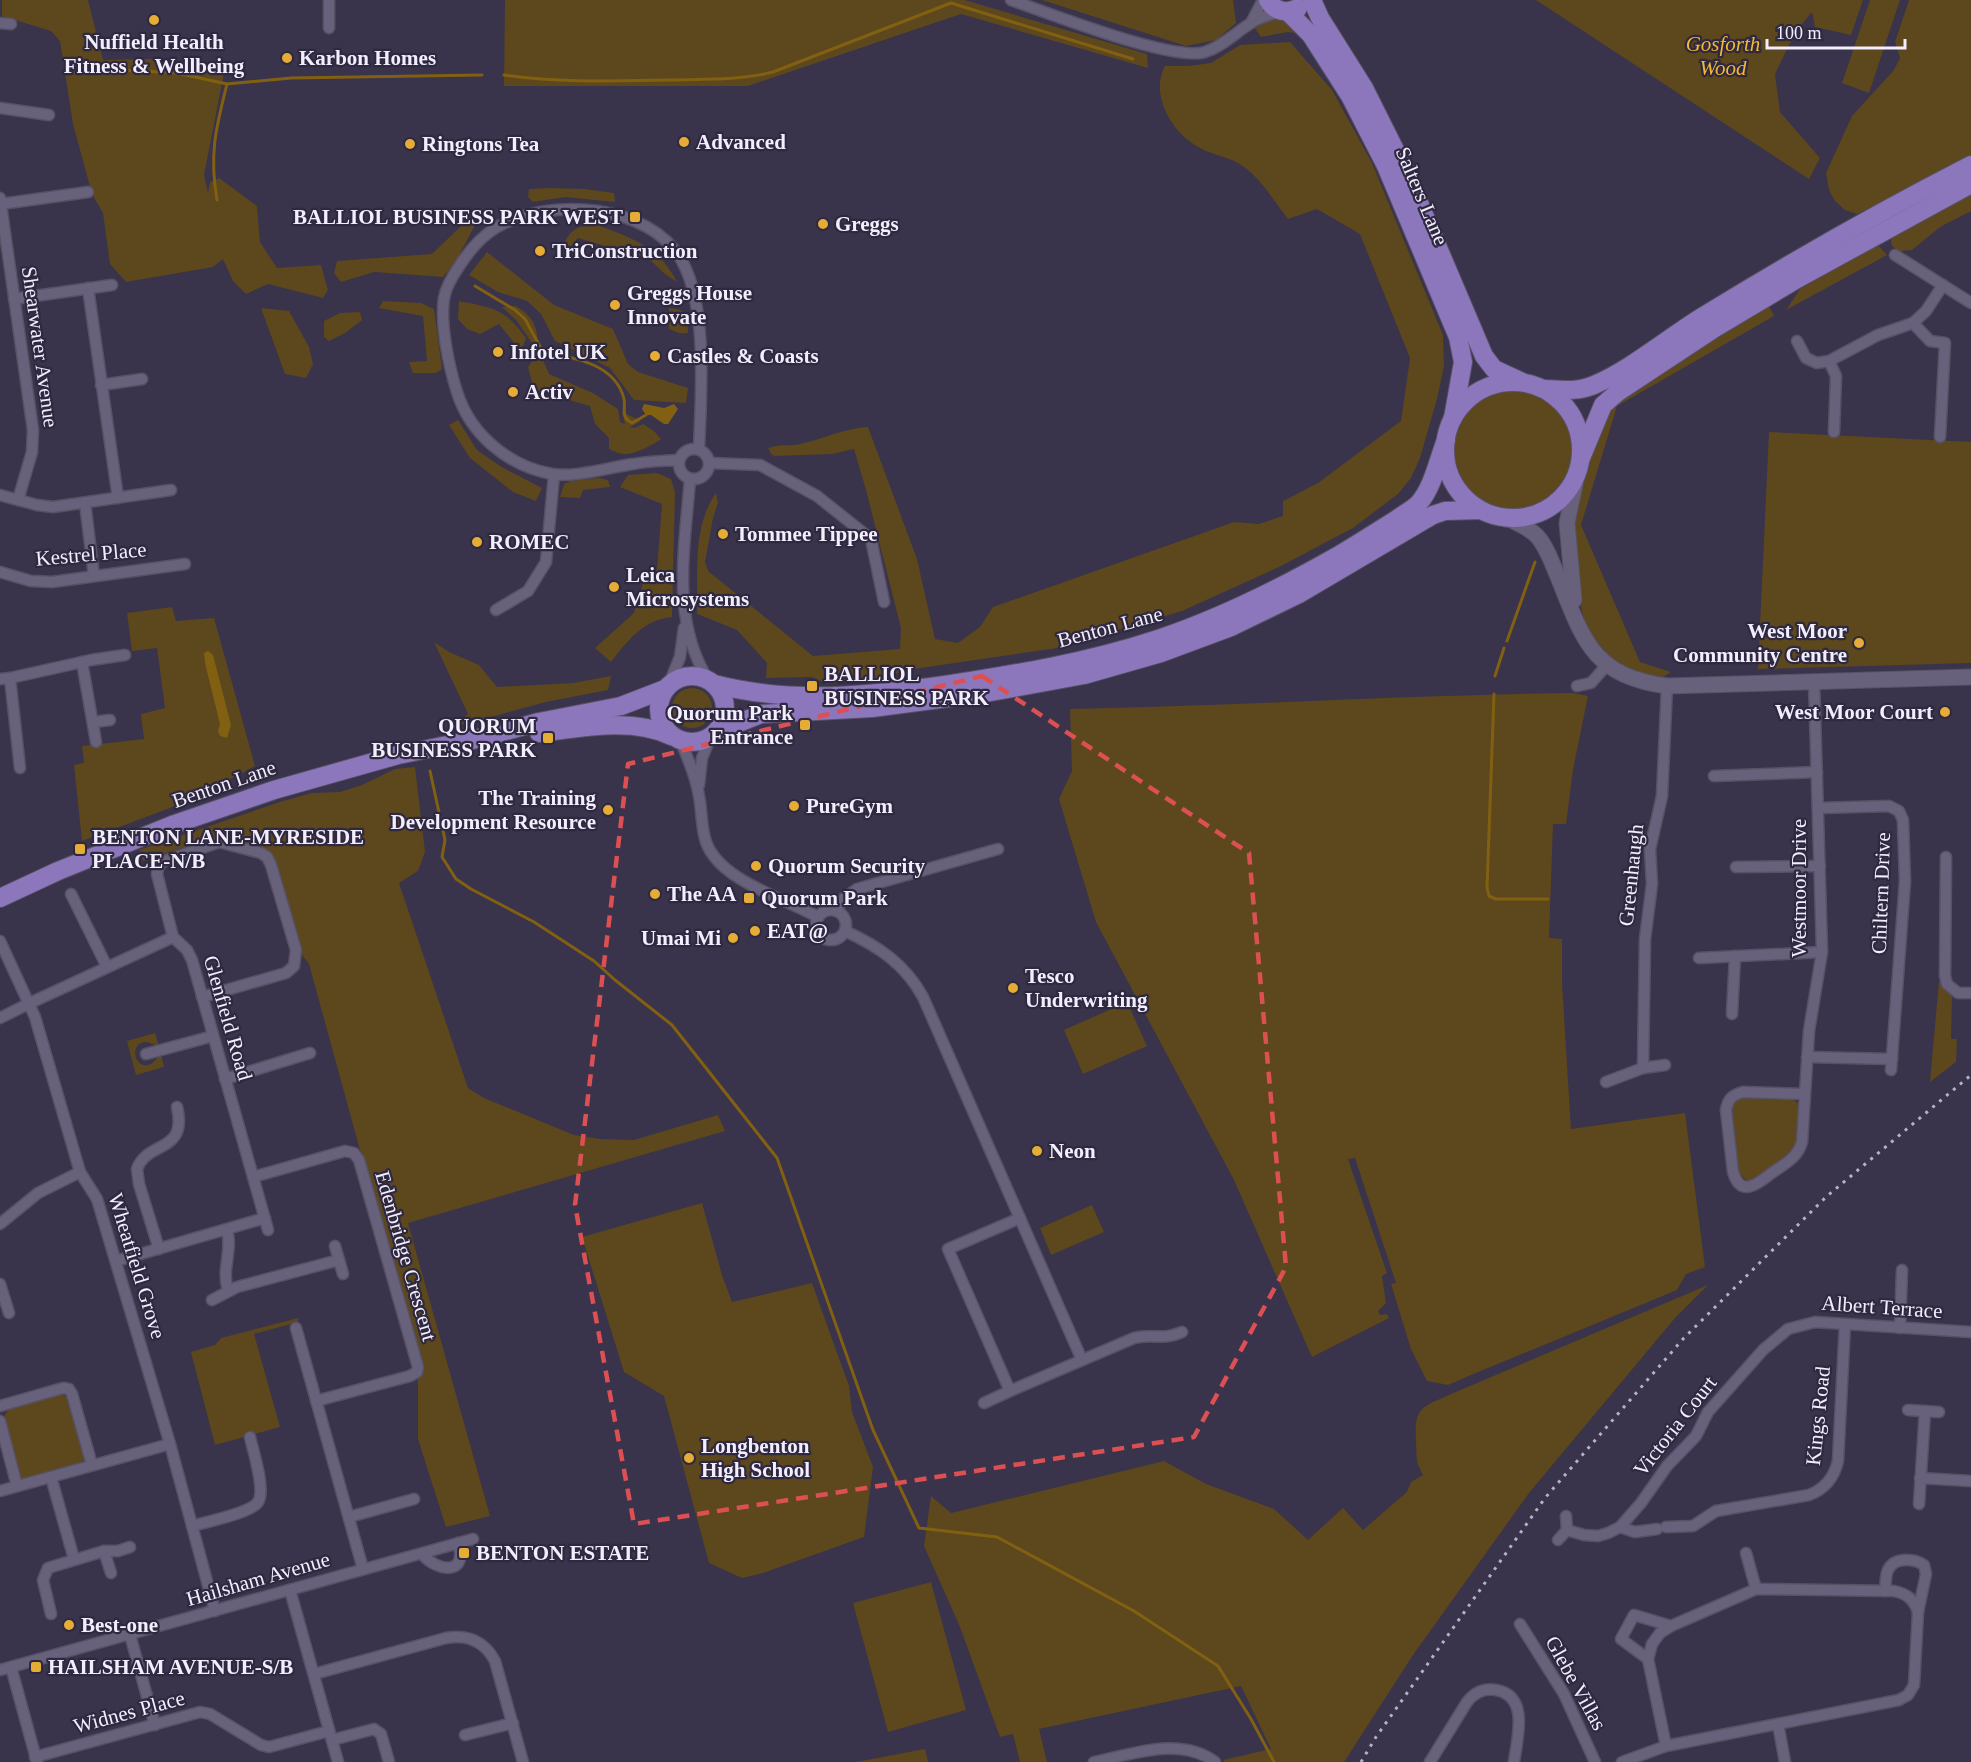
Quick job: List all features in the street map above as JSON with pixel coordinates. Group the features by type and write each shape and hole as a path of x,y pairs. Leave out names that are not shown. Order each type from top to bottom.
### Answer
{"main road":[{"path":"1279,8 1296,10 1305,0"},
{"name":"Salters Lane","path":"1312,0 1320,18 1364,88 1405,170 1484,356 1494,369 1522,382"},
{"name":"Salters Lane","path":"1279,8 1311,35 1350,96 1386,166 1458,337 1463,362 1453,418"},
{"path":"1545,390 1581,389 1603,381 1776,273 1971,165"},
{"path":"1580,632 1572,586 1567,530 1579,467 1580,435 1571,413 1564,404 1545,390 1522,382 1498,383 1477,392 1467,400 1453,418 1446,440 1446,461 1452,481 1464,498 1489,515 1509,519 1531,517 1550,508 1566,494 1579,467 1600,412 1609,399 1618,392 1715,328 1797,279 1971,184"},
{"name":"Benton Lane","path":"712,683 739,691 785,696 836,697 870,694 932,687 1039,669 1156,640 1226,613 1272,591 1368,537 1414,507 1426,493 1446,440"},
{"name":"Benton Lane","path":"714,734 761,714 872,708 961,697 1084,675 1161,653 1230,627 1299,594 1433,515 1445,511 1480,510"},
{"path":"1509,519 1526,528 1542,542 1580,632 1592,651 1607,665 1636,680 1667,686 1971,677"},
{"path":"691,676 712,683 721,694 725,706 723,717 714,734 693,742 676,738 663,724 659,711 659,701 667,687 680,678 691,676"},
{"name":"Benton Lane","path":"0,898 88,859 206,812 339,770 539,722 621,706 667,687"},
{"name":"Benton Lane","path":"471,740 626,726 652,728 676,738"}],"street":[{"path":"329,0 329,28"},
{"path":"1011,0 1158,49 1183,54 1203,53 1227,42 1252,21 1279,8"},
{"path":"1252,21 1263,0"},
{"path":"0,108 49,115"},
{"path":"1,204 88,192"},
{"name":"Shearwater Avenue","path":"0,198 3,247 14,299 33,436 30,463 18,500"},
{"path":"678,460 554,475 521,464 479,434 467,417 455,387 447,355 444,298 454,274 468,254 495,228 539,211 592,209 619,216 655,233 670,244 682,260 691,280 699,329 702,375 699,449 708,458 709,463 704,475 690,479 682,474 678,460 686,450 699,449"},
{"path":"1895,255 1971,303"},
{"path":"14,299 112,285"},
{"path":"1797,341 1806,358 1817,363 1829,362 1878,335 1913,323 1926,311 1942,285"},
{"path":"88,288 118,498"},
{"path":"1913,323 1930,341 1945,343 1940,437"},
{"path":"1829,362 1836,376 1834,432"},
{"path":"102,385 142,379"},
{"path":"709,463 760,465 817,495 871,539 884,602"},
{"path":"496,610 528,591 546,562 554,475"},
{"path":"667,687 680,657 685,621 683,576 690,479"},
{"path":"0,495 53,507 171,490"},
{"path":"85,503 94,576"},
{"name":"Kestrel Place","path":"0,572 38,582 186,564"},
{"path":"685,621 698,662 712,683"},
{"path":"20,768 5,678 125,655"},
{"path":"82,662 96,742"},
{"path":"1576,686 1591,683 1607,665"},
{"name":"Westmoor Drive","path":"1805,1094 1743,1092 1736,1094 1728,1101 1726,1110 1733,1172 1737,1181 1742,1185 1756,1186 1798,1152 1802,1142 1809,1031 1822,952 1814,681"},
{"name":"Greenhaugh","path":"1643,1068 1645,939 1652,884 1650,849 1662,796 1667,686"},
{"path":"94,722 110,720"},
{"path":"714,734 702,758 699,795 704,835 710,850 717,861 728,871 818,917"},
{"path":"676,738 699,795"},
{"path":"1714,777 1817,772"},
{"name":"Chiltern Drive","path":"1807,1057 1892,1064 1905,881 1903,820 1899,811 1889,806 1818,808"},
{"path":"0,1018 173,938 157,874 162,862 219,842 257,851 267,857 271,865 296,950 294,966 286,973 202,997"},
{"path":"836,911 844,898 857,889 998,849"},
{"path":"1946,857 1945,976 1947,984 1958,993 1971,993"},
{"path":"1736,868 1820,866"},
{"path":"71,894 107,967"},
{"path":"827,910 836,911 844,920 845,931 835,940 822,938 816,929 818,917 827,910"},
{"path":"845,931 889,956 918,987 1082,1360"},
{"name":"Glenfield Road","path":"173,938 189,953 268,1230"},
{"name":"Wheatfield Grove","path":"0,941 30,1003 80,1172 98,1199 170,1444 215,1611"},
{"path":"1699,958 1822,952"},
{"path":"1732,1014 1735,956"},
{"path":"146,1054 213,1036"},
{"path":"225,1079 310,1053"},
{"path":"1606,1082 1643,1068 1665,1065"},
{"path":"159,1249 139,1184 137,1169 142,1160 161,1148 178,1132 180,1123 177,1107"},
{"name":"Edenbridge Crescent","path":"253,1177 345,1151 354,1153 359,1160 418,1367 417,1372 410,1376 316,1401"},
{"path":"0,1224 38,1192 80,1172"},
{"path":"116,1261 265,1218"},
{"path":"1010,1391 948,1249 1020,1218"},
{"path":"227,1230 229,1246 224,1277 228,1290"},
{"path":"335,1246 343,1274"},
{"path":"212,1300 228,1290 339,1260"},
{"path":"1900,1328 1902,1270"},
{"path":"0,1284 9,1313"},
{"name":"Albert Terrace","path":"1763,1350 1788,1329 1799,1324 1815,1322 1971,1332"},
{"name":"Kings Road","path":"1620,1527 1635,1533 1693,1526 1716,1511 1809,1495 1817,1492 1829,1482 1838,1461 1845,1324"},
{"path":"296,1328 363,1569"},
{"path":"984,1403 1141,1336 1164,1338 1182,1332"},
{"name":"Victoria Court","path":"1620,1527 1641,1503 1667,1466 1696,1436 1708,1412 1763,1350"},
{"path":"0,1406 63,1388 69,1389 92,1465"},
{"path":"1908,1410 1939,1412"},
{"path":"1918,1504 1925,1411"},
{"path":"0,1421 17,1486"},
{"path":"192,1526 248,1510 258,1503 260,1488 250,1437"},
{"path":"0,1491 170,1444"},
{"path":"51,1477 74,1559"},
{"path":"1920,1478 1971,1481"},
{"path":"349,1517 414,1499"},
{"path":"1558,1540 1567,1530 1566,1516"},
{"path":"1567,1530 1598,1536 1620,1527"},
{"name":"Hailsham Avenue","path":"6,1669 473,1539"},
{"path":"422,1554 435,1565 453,1567 459,1564 461,1558 458,1543"},
{"path":"51,1614 43,1580 45,1572 52,1566 104,1551 130,1547"},
{"path":"104,1551 111,1573"},
{"path":"1746,1553 1756,1589"},
{"path":"1622,1762 1666,1746 1899,1700 1908,1695 1914,1685 1918,1612 1926,1574 1924,1565 1917,1560 1892,1564 1887,1572 1885,1591"},
{"path":"1666,1746 1648,1659 1652,1644 1660,1633 1671,1626 1756,1589 1903,1593 1911,1598 1918,1612"},
{"path":"290,1590 338,1762"},
{"path":"1648,1659 1621,1639 1634,1615 1671,1626"},
{"name":"Glebe Villas","path":"1520,1624 1564,1695 1595,1762"},
{"path":"130,1635 155,1725"},
{"path":"314,1674 447,1638 468,1637 492,1655 523,1762"},
{"path":"6,1669 36,1759"},
{"path":"1430,1762 1471,1697 1480,1691 1490,1689 1507,1695 1519,1711 1514,1762"},
{"name":"Widnes Place","path":"36,1759 155,1725 207,1713 261,1745 269,1747 376,1730 382,1738 389,1762"},
{"path":"465,1735 513,1723"},
{"path":"1778,1724 1785,1762"},
{"path":"1101,1761 1173,1747 1200,1753 1215,1762"}],"highlighted area":[{"path":"982,676 1249,853 1286,1267 1194,1437 634,1524 575,1205 628,764"}],"green space":[{"path":"2,0 88,0 103,60 150,59 176,62 224,73 204,175 208,193 210,182 219,178 257,206 260,242 277,268 321,265 328,290 323,298 268,284 246,294 233,281 223,259 213,267 126,282 110,264 103,213 92,194 73,124 60,41 51,31 2,16"},
{"path":"505,0 965,0 1147,54 1148,68 961,14 748,86 504,86"},
{"path":"1042,0 1233,0 1236,23 1216,40 1186,46"},
{"name":"Gosforth Wood","path":"1536,0 1863,0 1851,35 1815,27 1812,12 1796,31 1775,74 1780,112 1820,158 1809,179"},
{"path":"1870,0 1900,0 1869,93 1842,83"},
{"path":"1909,0 1971,0 1971,157 1857,214 1845,210 1835,201 1829,190 1826,173 1852,116 1894,70 1900,58 1895,42"},
{"path":"1281,18 1291,23 1297,33 1288,32 1261,37 1255,28 1271,19"},
{"path":"1290,42 1332,90 1372,163 1443,335 1444,366 1437,399 1420,458 1411,478 1398,494 1353,528 1279,567 1182,611 1057,648 914,669 871,680 827,684 812,677 766,678 767,663 737,630 697,614 697,567 700,536 708,506 716,493 718,503 705,562 708,571 813,656 900,649 901,628 854,449 832,454 775,456 768,448 800,444 851,429 868,427 917,559 935,639 958,643 980,627 993,607 1234,522 1259,524 1283,516 1283,501 1318,483 1401,421 1410,358 1360,234 1317,209 1288,219 1246,168 1200,148 1186,138 1171,121 1161,99 1161,77 1165,66 1211,63 1240,45"},
{"path":"550,188 614,193 615,202 565,197 533,202 528,197 529,189"},
{"path":"1971,193 1971,211 1940,227 1912,250 1899,251 1892,246 1892,237"},
{"path":"484,208 456,261 443,277 374,272 341,282 334,273 337,261 432,254 478,210"},
{"path":"595,224 632,239 652,251 661,259 677,282 649,259 578,238 571,246 562,247 575,229"},
{"path":"1878,245 1887,255 1786,310 1800,289"},
{"path":"487,252 554,305 613,329 628,364 638,372 688,388 686,403 634,400 610,368 555,341 541,314 527,301 498,292 469,275"},
{"path":"383,301 421,303 434,309 442,369 436,373 413,373 409,362 427,361 423,316 379,308"},
{"path":"459,301 490,308 504,315 526,338 523,346 519,349 499,324 480,334 467,329 458,319"},
{"path":"1768,304 1774,316 1617,406 1581,525 1640,662 1671,672 1663,677 1645,674 1626,667 1609,656 1594,638 1585,622 1580,604 1571,526 1573,509 1599,423 1614,399"},
{"path":"516,306 532,320 538,340 532,343 516,320 502,307"},
{"path":"261,308 289,311 309,347 313,364 306,378 285,374"},
{"path":"669,308 680,310 687,315 688,333 679,333 669,329"},
{"path":"360,312 362,320 345,333 329,341 324,337 324,321 340,313"},
{"path":"536,355 543,360 549,374 593,393 618,409 620,422 625,424 622,412 641,421 630,427 635,428 643,424 661,439 628,454 620,454 609,449 609,438 595,424 590,406 534,390 528,367"},
{"path":"1514,388 1538,393 1549,398 1558,406 1566,415 1571,426 1576,450 1571,474 1566,485 1558,494 1549,502 1538,507 1514,512 1490,507 1479,502 1470,494 1462,485 1457,474 1452,450 1457,426 1462,415 1470,406 1479,398 1490,393"},
{"path":"458,420 477,450 500,466 542,488 536,501 513,492 470,458 449,425"},
{"path":"1769,432 1971,442 1971,663 1758,669"},
{"path":"657,473 671,479 675,492 672,617 653,622 637,632 611,662 595,648 634,613 646,573 657,570 662,504 620,487 628,475"},
{"path":"599,478 608,480 610,487 583,490 580,498 560,497 564,484 570,481"},
{"path":"172,607 176,621 214,618 255,766 194,799 82,841 74,765 84,763 82,746 144,739 141,714 165,708 157,648 132,651 127,613"},
{"path":"434,642 449,652 479,665 497,687 573,683 611,676 608,690 546,702 461,725 460,720 468,714"},
{"path":"692,688 706,694 712,708 706,722 692,728 678,722 672,708 678,694"},
{"path":"1573,693 1588,696 1573,770 1566,824 1553,824 1549,938 1562,939 1562,983 1571,1129 1685,1113 1705,1267 1686,1274 1677,1290 1448,1385 1427,1381 1411,1349 1391,1284 1396,1283 1355,1158 1348,1159 1387,1273 1382,1276 1386,1303 1378,1311 1380,1315 1387,1314 1389,1318 1312,1357 1234,1180 1096,922 1059,799 1072,771 1070,709"},
{"path":"415,767 425,852 418,871 399,883 468,1088 484,1098 574,1135 600,1139 634,1140 718,1115 725,1131 408,1223 490,1516 446,1527 418,1439 418,1375 383,1234 309,964 302,955 275,862 254,846 237,840 219,838 210,838 143,861 139,850 283,801 312,793 340,792 362,785 395,769"},
{"path":"1939,981 1952,993 1951,1039 1957,1039 1956,1062 1930,1082"},
{"path":"1127,1002 1147,1046 1083,1074 1064,1030"},
{"path":"155,1033 159,1046 147,1042 140,1044 135,1052 136,1056 141,1064 145,1065 151,1064 161,1054 164,1067 136,1075 127,1041"},
{"path":"1742,1096 1791,1098 1800,1105 1798,1143 1793,1153 1755,1182 1747,1181 1738,1172 1732,1108 1733,1103"},
{"path":"702,1203 732,1302 812,1283 849,1386 852,1412 873,1467 864,1537 763,1573 742,1578 709,1563 664,1396 624,1372 582,1237"},
{"path":"1092,1205 1104,1232 1051,1255 1040,1228"},
{"path":"1708,1285 1675,1318 1529,1493 1413,1655 1344,1762 1225,1762 1223,1760 1271,1749 1241,1686 1039,1729 1047,1762 1020,1762 1013,1734 1000,1737 960,1627 924,1546 931,1496 951,1513 1164,1461 1206,1484 1274,1509 1308,1540 1343,1508 1363,1530 1407,1492 1411,1482 1423,1475 1417,1459 1416,1421 1426,1406"},
{"path":"298,1318 298,1322 254,1334 280,1427 215,1445 191,1352 215,1345 221,1338"},
{"path":"62,1394 68,1398 84,1460 76,1465 26,1479 20,1478 3,1423 5,1416 15,1405"},
{"path":"931,1582 966,1710 888,1732 853,1603"},
{"path":"925,1749 928,1762 856,1762"}],"shaded area":[{"path":"644,404 664,408 674,404 678,409 668,424 664,424 651,415 646,415 642,409"},
{"path":"208,651 213,655 231,725 227,738 220,736 218,731 220,724 205,663 204,653"}],"waterway":[{"path":"504,75 606,81 720,79 760,75 951,3 1133,59"},
{"path":"124,70 177,73 227,84 291,78 482,75"},
{"path":"217,200 214,169 215,141 227,84"},
{"path":"475,286 515,310 525,319 544,354 580,360 603,370 619,387 628,421 632,423 646,415"},
{"path":"1507,641 1535,562"},
{"path":"1495,676 1504,648"},
{"path":"1494,694 1487,888 1489,896 1496,899 1548,899"},
{"path":"430,771 445,840 442,857 456,879 534,922 594,961 672,1025 777,1158 873,1430 919,1528 997,1537 1134,1611 1218,1666 1274,1762"}],"railway":[{"path":"1361,1762 1376,1737 1545,1498 1683,1339 1826,1197 1971,1075"}],"place":[{"name":"Nuffield Health Fitness & Wellbeing","path":"154,20"},
{"name":"Karbon Homes","path":"287,58"},
{"name":"Advanced","path":"684,142"},
{"name":"Ringtons Tea","path":"410,144"},
{"name":"BALLIOL BUSINESS PARK WEST","path":"635,217"},
{"name":"Greggs","path":"823,224"},
{"name":"TriConstruction","path":"540,251"},
{"name":"Greggs House Innovate","path":"615,305"},
{"name":"Infotel UK","path":"498,352"},
{"name":"Castles & Coasts","path":"655,356"},
{"name":"Activ","path":"513,392"},
{"name":"Tommee Tippee","path":"723,534"},
{"name":"ROMEC","path":"477,542"},
{"name":"Leica Microsystems","path":"614,587"},
{"name":"West Moor Community Centre","path":"1859,643"},
{"name":"BALLIOL BUSINESS PARK","path":"812,686"},
{"name":"West Moor Court","path":"1945,712"},
{"name":"Quorum Park Entrance","path":"805,725"},
{"name":"QUORUM BUSINESS PARK","path":"548,738"},
{"name":"PureGym","path":"794,806"},
{"name":"The Training Development Resource","path":"608,810"},
{"name":"BENTON LANE-MYRESIDE PLACE-N/B","path":"80,849"},
{"name":"Quorum Security","path":"756,866"},
{"name":"The AA","path":"655,894"},
{"name":"Quorum Park","path":"749,898"},
{"name":"EAT@","path":"755,931"},
{"name":"Umai Mi","path":"733,938"},
{"name":"Tesco Underwriting","path":"1013,988"},
{"name":"Neon","path":"1037,1151"},
{"name":"Longbenton High School","path":"689,1458"},
{"name":"BENTON ESTATE","path":"464,1553"},
{"name":"Best-one","path":"69,1625"},
{"name":"HAILSHAM AVENUE-S/B","path":"36,1667"}]}
